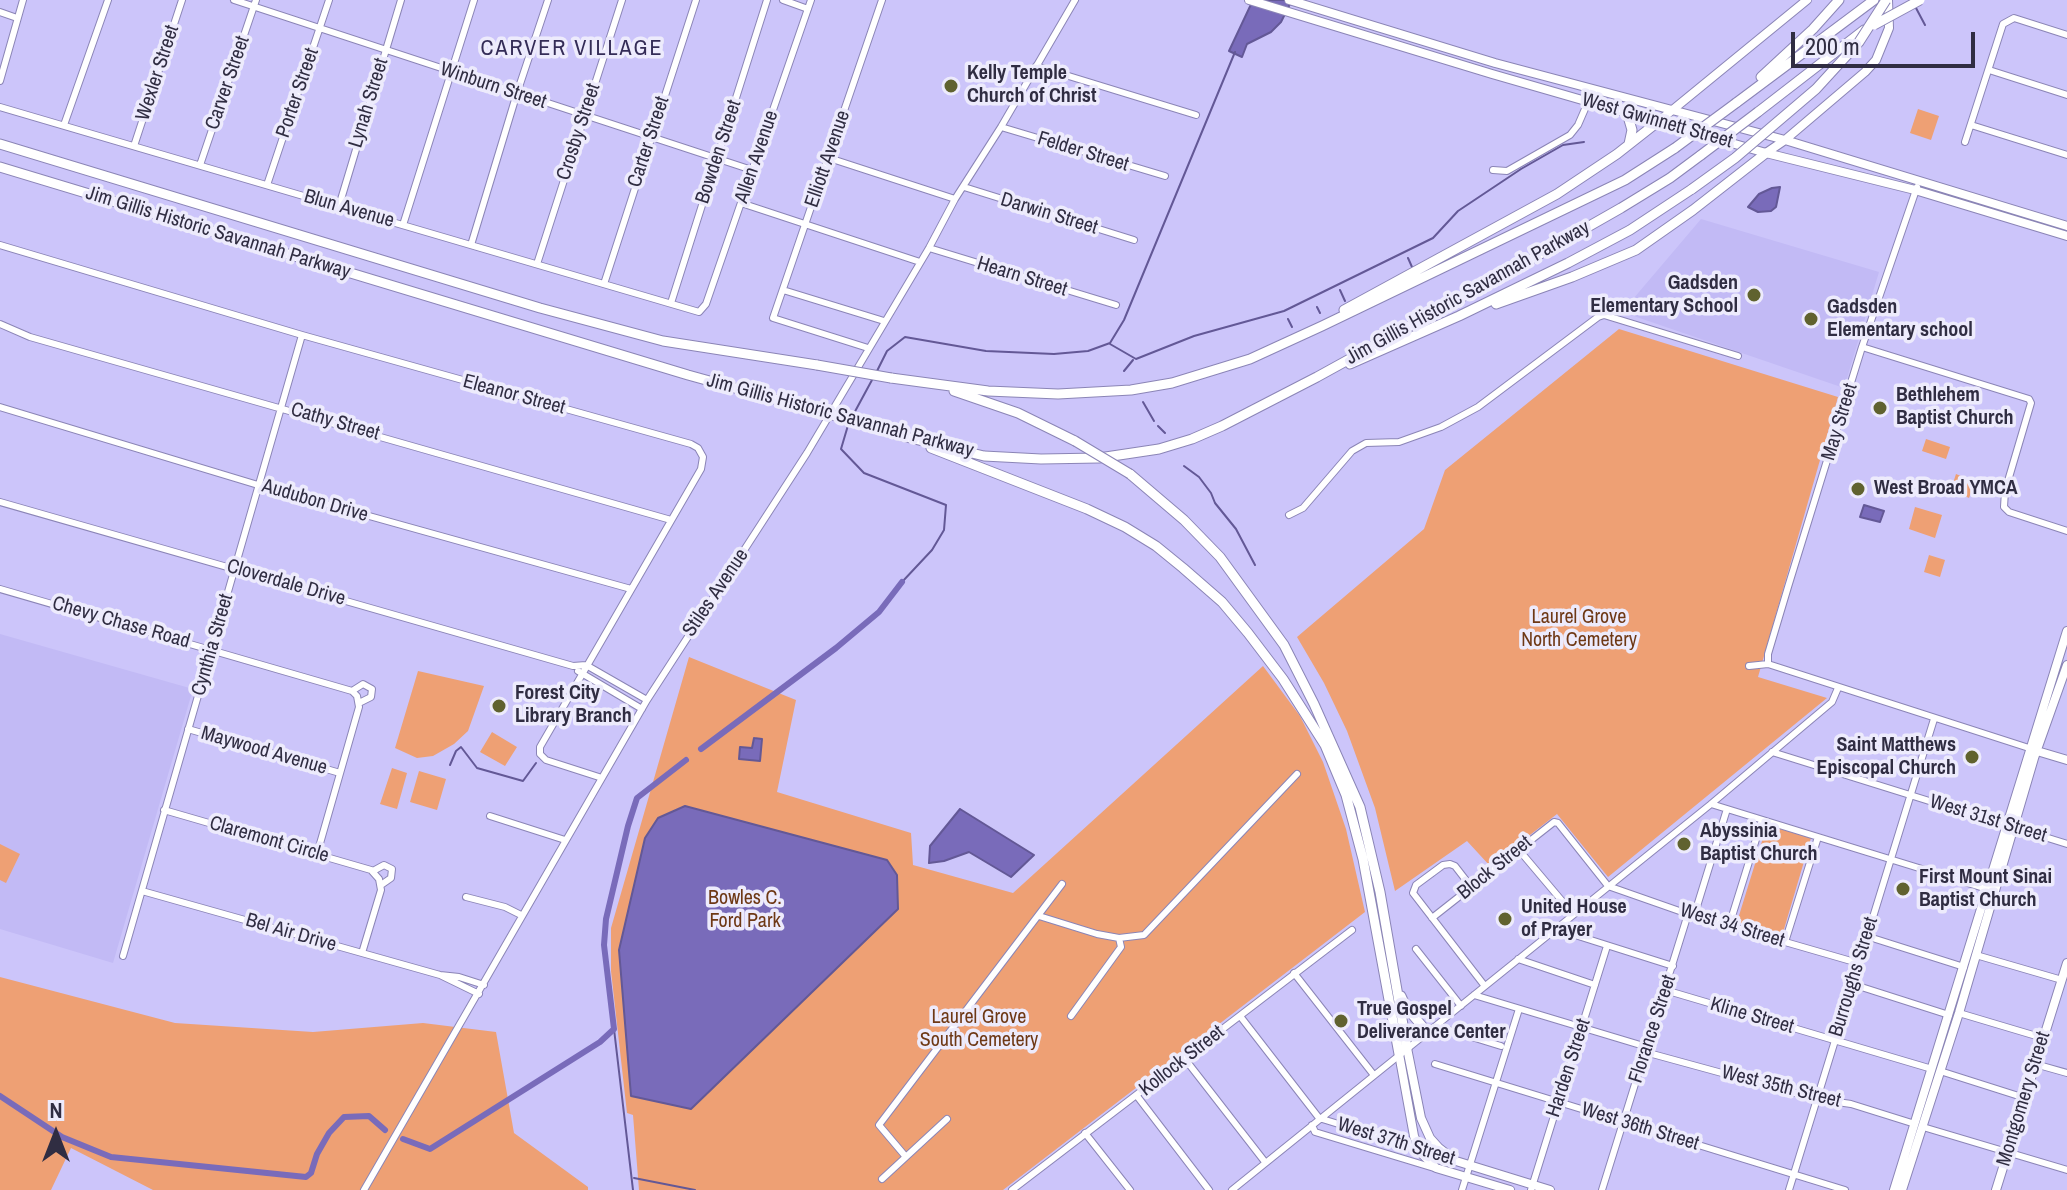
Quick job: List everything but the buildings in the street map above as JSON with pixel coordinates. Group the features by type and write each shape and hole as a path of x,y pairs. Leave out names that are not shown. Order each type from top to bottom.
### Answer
{"highway":[{"path":"1739,100 1839,0"},
{"name":"Jim Gillis Historic Savannah Parkway","path":"0,144 555,312 663,341 936,385 1029,393 1131,390 1172,383 1250,359 1597,195 1675,148 1874,0"},
{"path":"1317,377 1459,316 1605,244 1692,189 1735,158 1816,89 1859,42 1887,0"},
{"name":"Jim Gillis Historic Savannah Parkway","path":"0,167 553,335 898,435 984,456 1099,458 1159,449 1222,426 1317,377 1621,208 1670,178 1864,30 1920,0"},
{"path":"1627,113 1632,130 1628,146"},
{"path":"1322,326 1354,303 1557,194 1659,121"},
{"path":"1459,316 1572,277 1636,250 1766,153"},
{"path":"936,385 1018,413 1075,441 1130,474 1184,520 1220,557 1257,605 1293,660 1360,807 1380,892 1403,1051"},
{"path":"898,435 1087,509 1125,527 1183,568 1222,602 1248,633 1283,679 1325,745 1346,795 1363,859 1403,1051"},
{"path":"1396,987 1406,1007 1431,1029"}],"main road":[{"name":"West Gwinnett Street","path":"1249,0 1766,153 1917,186 2067,226"},
{"name":"West Gwinnett Street","path":"1289,0 1495,63 1785,140 2067,236"},
{"path":"1659,121 1807,0"},
{"path":"1766,153 1876,60 1889,28 1887,0"},
{"path":"1806,121 1800,133 1807,147"},
{"path":"1936,1070 1959,1013 2033,749 2064,670 2067,631"},
{"path":"2033,749 2067,760"},
{"path":"1902,1190 1949,1015 1987,889 2011,826"},
{"name":"Montgomery Street","path":"1996,1190 2063,984 2067,963"},
{"path":"1403,1051 1419,1149 1436,1168"},
{"path":"1403,1051 1425,1129 1439,1148 1456,1161"},
{"path":"1894,1190 1919,1126"},
{"name":"West 37th Street","path":"1456,1161 1532,1187 1550,1190"},
{"name":"West 37th Street","path":"1436,1168 1510,1190"}],"street":[{"path":"0,81 23,0"},
{"path":"64,125 108,0"},
{"name":"Wexler Street","path":"134,146 182,0"},
{"name":"Winburn Street","path":"234,0 255,3 385,50 752,170"},
{"name":"Porter Street","path":"267,185 329,0"},
{"name":"Lynah Street","path":"339,206 401,0"},
{"path":"403,225 474,0"},
{"path":"471,245 548,0"},
{"name":"Crosby Street","path":"537,264 622,0"},
{"name":"Carter Street","path":"604,284 696,0"},
{"name":"Bowden Street","path":"671,303 767,0"},
{"path":"783,0 808,9"},
{"name":"Allen Avenue","path":"699,312 706,304 811,0"},
{"name":"Stiles Avenue","path":"364,1190 647,700 793,476 1075,0"},
{"name":"Elliott Avenue","path":"868,348 773,318 879,1"},
{"name":"Carver Street","path":"200,165 255,3"},
{"path":"0,12 17,18"},
{"path":"1965,142 2003,24 2014,18 2067,35"},
{"path":"1036,66 1196,115"},
{"path":"1989,70 2067,95"},
{"path":"1493,170 1507,171 1570,135 1588,102"},
{"name":"Blun Avenue","path":"0,107 699,312"},
{"path":"1971,125 2067,155"},
{"name":"Felder Street","path":"1001,127 1165,176"},
{"path":"829,158 955,199"},
{"name":"May Street","path":"1768,664 1788,587 1862,347 1917,186"},
{"name":"Darwin Street","path":"964,187 1134,240"},
{"path":"741,203 920,262"},
{"name":"Eleanor Street","path":"0,245 698,448 703,457 701,469 540,747 540,754 546,760 602,778"},
{"name":"Hearn Street","path":"929,248 1116,305"},
{"path":"783,290 884,321"},
{"path":"1289,515 1303,508 1352,451 1366,443 1399,442 1478,407 1598,317 1604,315 1738,356"},
{"name":"Cathy Street","path":"0,324 30,337 671,520"},
{"name":"Cynthia Street","path":"123,956 302,335"},
{"path":"1862,347 2029,399 2031,403 2005,491 2004,507 2009,512 2067,531"},
{"name":"Audubon Drive","path":"0,407 258,485 631,589"},
{"name":"Cloverdale Drive","path":"0,502 573,666 586,665"},
{"name":"Chevy Chase Road","path":"0,589 352,691"},
{"path":"1749,666 1768,664 2033,749"},
{"path":"586,665 647,700"},
{"name":"Cloverdale Drive","path":"573,666 642,709"},
{"path":"317,854 359,703 352,691 363,684 372,689 371,697 359,703"},
{"path":"1232,1190 1711,804 1832,702 1838,688"},
{"name":"Burroughs Street","path":"1789,1190 1934,719"},
{"name":"Maywood Avenue","path":"188,729 340,773"},
{"name":"West 31st Street","path":"1772,752 2067,844"},
{"path":"1039,916 1119,938 1144,935 1297,774"},
{"path":"1711,804 1987,889"},
{"name":"Florance Street","path":"1602,1190 1665,990 1727,809"},
{"name":"Claremont Circle","path":"164,810 373,871"},
{"path":"490,816 565,840"},
{"path":"1729,926 1762,820"},
{"name":"Block Street","path":"1432,918 1554,822 1558,823 1608,886"},
{"path":"1785,942 1818,837"},
{"path":"1519,850 1573,914"},
{"path":"1472,888 1450,864 1443,865 1416,885 1413,893 1484,985"},
{"path":"362,953 381,885 391,878 392,869 384,865 373,871 381,885"},
{"path":"906,1157 879,1125 1062,884"},
{"name":"West 34 Street","path":"1608,886 1691,915 1858,963"},
{"name":"Bel Air Drive","path":"142,891 484,985"},
{"path":"466,897 505,907 521,915"},
{"path":"1556,929 1673,966"},
{"name":"Kollock Street","path":"1012,1190 1352,930"},
{"path":"1866,936 1964,967"},
{"path":"1071,1016 1121,947 1119,938"},
{"name":"Harden Street","path":"1532,1187 1607,946"},
{"path":"1416,949 1461,1006"},
{"path":"1976,955 2063,984"},
{"path":"1518,959 1595,985"},
{"path":"1294,973 1373,1074"},
{"name":"Bel Air Drive","path":"440,975 479,994"},
{"path":"1852,984 1949,1015"},
{"name":"Kline Street","path":"1665,990 2025,1098"},
{"name":"West 35th Street","path":"1474,995 1646,1049 1817,1099 1851,1104 2067,1170"},
{"path":"1462,1190 1519,1009"},
{"path":"1959,1013 2043,1038"},
{"name":"West 37th Street","path":"1240,1016 1319,1118 1456,1161"},
{"path":"1431,1029 1501,1046"},
{"path":"1185,1059 1265,1162"},
{"name":"West 36th Street","path":"1435,1064 1845,1190"},
{"path":"2035,1064 2067,1073"},
{"path":"1137,1096 1209,1190"},
{"path":"882,1179 947,1119"},
{"name":"West 37th Street","path":"1312,1125 1315,1132 1436,1168"},
{"path":"1085,1133 1130,1190"}],"shaded area":[{"path":"1253,0 1292,0 1281,22 1271,32 1247,44 1242,57 1229,51"},
{"path":"1780,187 1776,207 1771,211 1758,212 1748,207 1759,194"},
{"name":"Gadsden Elementary School","path":"1701,219 1879,272 1844,388 1622,312"},
{"path":"1864,505 1884,511 1880,522 1860,517"},
{"path":"0,634 193,689 113,963 0,929"},
{"path":"754,738 762,739 760,761 739,759 740,747 752,748"},
{"name":"Bowles C. Ford Park","path":"685,806 887,860 897,875 898,909 691,1109 631,1096 619,950 645,838 658,818"},
{"path":"960,809 1034,855 1011,877 969,852 929,863 930,846"}],"green space":[{"path":"1918,109 1939,116 1931,140 1910,133"},
{"name":"Laurel Grove North Cemetery","path":"1619,329 1838,397 1758,677 1827,698 1608,877 1557,814 1490,866 1467,841 1395,891 1375,808 1347,731 1297,637 1424,529 1445,470"},
{"path":"1926,439 1950,447 1946,459 1922,451"},
{"path":"1956,474 1975,482 1969,498 1951,489"},
{"path":"1915,507 1942,515 1935,538 1909,529"},
{"path":"1929,555 1945,560 1940,577 1924,572"},
{"name":"Laurel Grove South Cemetery","path":"689,657 796,700 777,792 911,833 913,865 1013,893 1263,666 1300,716 1323,762 1346,829 1365,912 1003,1190 639,1190 633,1115 627,1113 611,971 611,928"},
{"path":"418,671 484,686 468,731 454,744 433,756 417,758 395,748"},
{"path":"492,732 517,747 505,766 480,752"},
{"path":"392,768 407,773 397,809 380,804"},
{"path":"419,771 446,779 437,810 410,802"},
{"path":"1767,825 1811,838 1782,936 1737,922"},
{"path":"0,844 20,854 6,883 0,880"},
{"path":"0,977 175,1023 313,1032 423,1023 496,1032 514,1133 588,1190 153,1190 71,1148 51,1190 0,1190"}],"waterway":[{"path":"1916,8 1925,25"},
{"path":"877,371 887,351 905,337 986,351 1054,354 1088,351 1110,343 1124,320 1235,52"},
{"path":"1110,344 1136,359 1194,336 1284,311 1433,238 1458,211 1521,169 1563,145 1584,142"},
{"path":"1408,258 1412,267"},
{"path":"1340,290 1345,301"},
{"path":"1317,307 1320,313"},
{"path":"1288,319 1292,327"},
{"path":"1124,371 1133,360"},
{"path":"852,417 872,380"},
{"path":"1143,402 1154,421"},
{"path":"849,422 841,449 864,473 946,505 944,530 932,550 902,582"},
{"path":"1158,426 1165,433"},
{"path":"1184,466 1199,477 1211,493 1215,503 1236,529 1255,565"},
{"path":"701,749 836,648 879,612 902,582"},
{"path":"450,765 461,747 477,768 523,781 536,763"},
{"path":"403,1139 430,1149 600,1042 614,1029 604,945 606,919 628,826 637,798 686,760"},
{"path":"614,1029 633,1190"},
{"path":"0,1096 62,1137 111,1157 306,1177 311,1173 329,1133 344,1117 369,1116 385,1130"},
{"path":"634,1178 695,1190"}],"place":[{"name":"Kelly Temple Church of Christ","path":"951,86"},
{"name":"Gadsden Elementary School","path":"1754,295"},
{"name":"Gadsden Elementary school","path":"1811,319"},
{"name":"Bethlehem Baptist Church","path":"1880,408"},
{"name":"West Broad YMCA","path":"1858,489"},
{"name":"Forest City Library Branch","path":"499,706"},
{"name":"Saint Matthews Episcopal Church","path":"1972,757"},
{"name":"Abyssinia Baptist Church","path":"1684,844"},
{"name":"First Mount Sinai Baptist Church","path":"1903,889"},
{"name":"United House of Prayer","path":"1505,919"},
{"name":"True Gospel Deliverance Center","path":"1341,1021"}],"district":[{"name":"CARVER VILLAGE","path":"572,49"}]}
